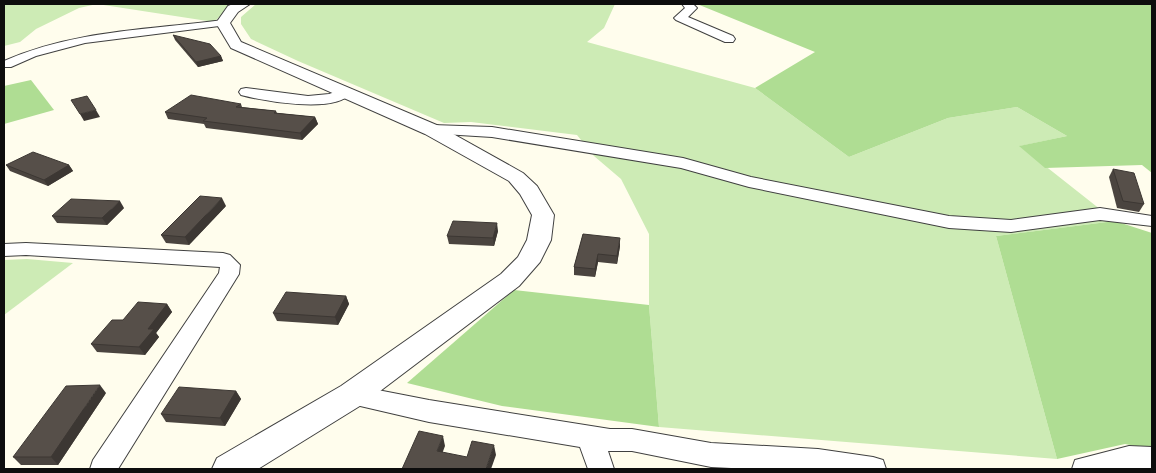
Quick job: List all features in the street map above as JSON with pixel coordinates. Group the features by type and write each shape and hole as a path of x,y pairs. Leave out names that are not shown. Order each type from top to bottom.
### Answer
{"street":[{"path":"229,469 352,395 510,280 528,262 539,240 543,215 529,191 516,177 432,130 236,46 224,29 223,23 233,9 243,4"},
{"path":"687,4 692,8 680,18 729,39"},
{"path":"7,64 36,52 82,41 223,23"},
{"path":"246,92 306,102 328,99 344,92"},
{"path":"432,130 492,132 656,158 705,168 749,182 949,222 1012,226 1100,214 1150,221"},
{"path":"4,250 26,249 223,260 230,265 229,274 103,469"},
{"path":"352,395 429,411 590,437 632,440 711,454 818,461 873,469"},
{"path":"590,437 601,469"},
{"path":"1085,469 1129,458 1152,459"}],"green space":[{"path":"4,4 97,4 79,8 36,29 20,42 4,46"},
{"path":"97,4 233,4 214,22"},
{"path":"256,4 615,4 604,28 587,42 755,88 849,157 948,118 1017,107 1067,136 1020,146 1115,221 996,236 1057,459 659,427 649,305 649,234 621,179 594,156 577,135 471,122 444,123 251,39 241,24 241,17"},
{"path":"697,4 1152,4 1152,173 1142,165 1045,168 1019,146 1067,136 1017,107 948,118 849,157 755,88 815,52"},
{"path":"31,80 54,110 4,124 4,86"},
{"path":"1115,221 1152,233 1152,449 1125,444 1057,459 996,236"},
{"path":"27,259 73,263 4,315 4,260"},
{"path":"514,290 649,305 659,427 502,406 407,383"}],"building":[{"path":"173,35 210,44 221,56 196,62"},
{"path":"191,95 241,104 236,107 315,117 300,133 203,121 207,118 165,112"},
{"path":"87,96 96,110 80,114 71,100"},
{"path":"33,152 69,165 44,180 6,165"},
{"path":"1113,169 1134,173 1144,204 1123,201"},
{"path":"200,196 222,198 185,237 161,235"},
{"path":"71,199 120,201 102,218 52,216"},
{"path":"453,221 497,223 493,238 447,236"},
{"path":"583,234 620,238 617,256 598,254 595,269 574,267"},
{"path":"286,292 346,296 335,317 273,313"},
{"path":"138,302 167,304 148,329 154,329 139,347 91,344 112,320 123,320"},
{"path":"100,385 51,457 13,457 66,386"},
{"path":"179,387 236,391 220,418 161,414"},
{"path":"419,431 443,436 437,451 467,457 472,441 494,445 486,469 402,469"}]}
